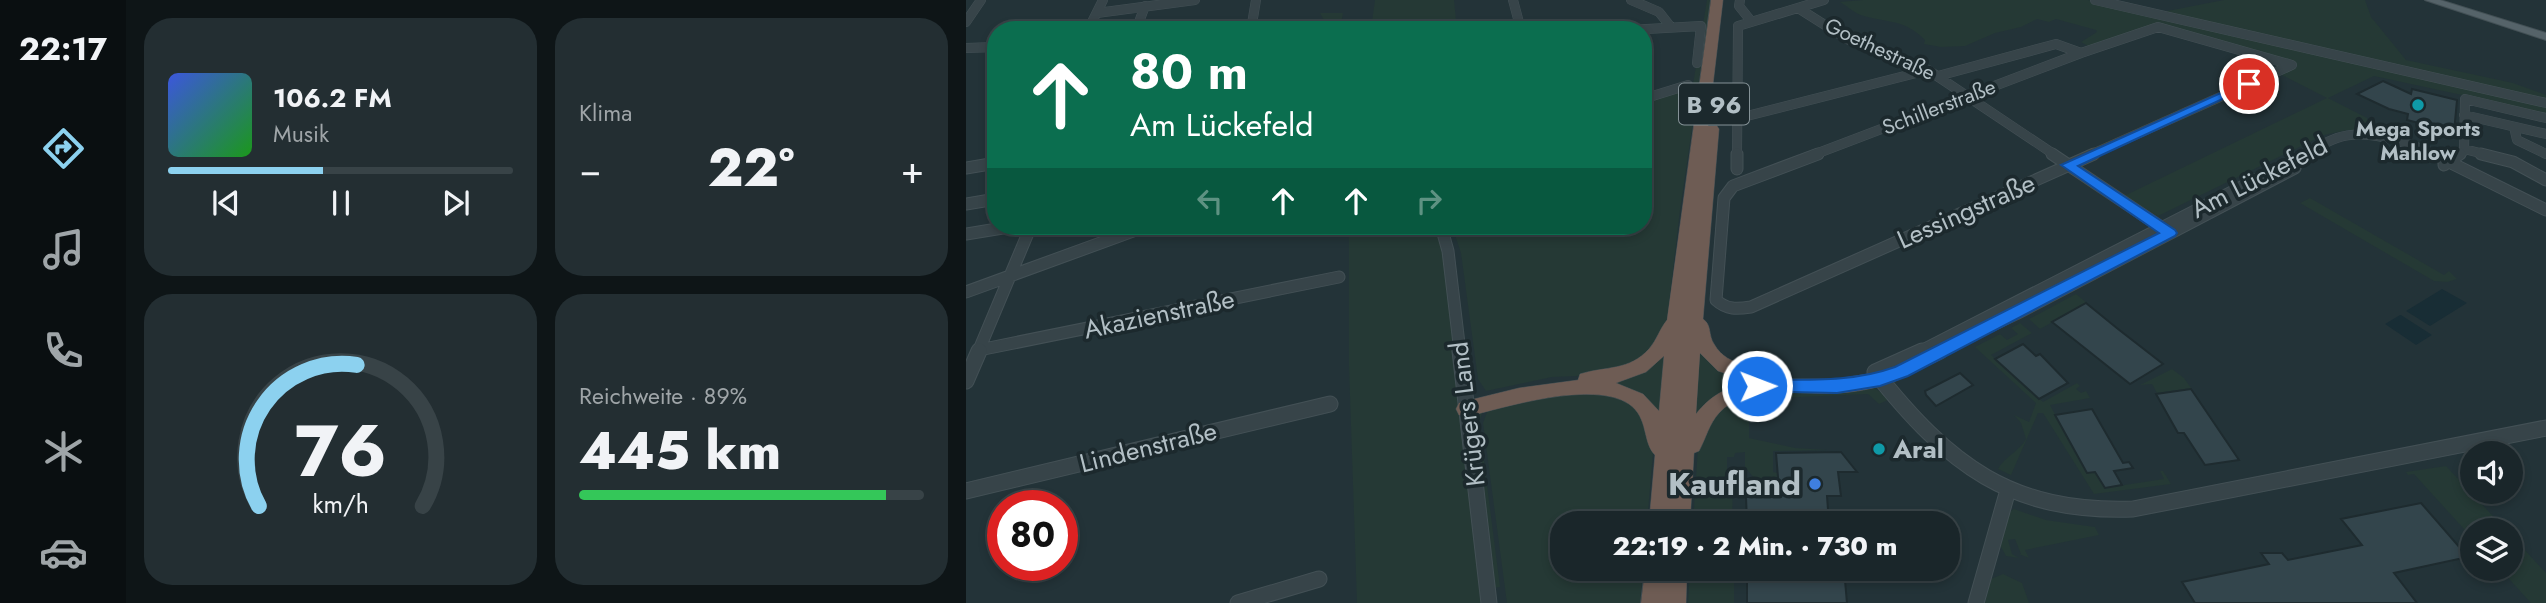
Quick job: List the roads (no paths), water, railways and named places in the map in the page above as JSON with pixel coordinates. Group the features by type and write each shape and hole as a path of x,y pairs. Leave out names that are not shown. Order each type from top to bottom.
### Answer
{"highway":[{"name":"B 96","path":"1661,511 1677,312 1717,0"},
{"name":"B 96","path":"1680,511 1697,278 1727,0"},
{"path":"1697,278 1703,344 1712,357 1728,368 1764,377 1878,375"},
{"path":"1466,404 1548,381 1601,379 1629,372 1657,354 1677,312"},
{"path":"1682,482 1698,422 1708,409 1725,397 1757,386 1837,386 1878,375"},
{"path":"1466,404 1552,389 1601,388 1628,395 1647,409 1655,423 1660,439 1662,499"},
{"path":"1653,603 1655,581"},
{"path":"1674,603 1675,581"}],"main road":[{"path":"2430,0 2546,37"},
{"path":"2446,0 2546,32"}],"street":[{"path":"966,22 981,0"},
{"path":"1093,21 1103,0"},
{"path":"1097,13 1195,0"},
{"path":"1252,21 1256,0"},
{"path":"1513,0 1519,21"},
{"path":"1631,0 1661,12 1670,26"},
{"path":"1740,0 1739,6 1751,21"},
{"path":"1737,169 1737,30 1742,24 1824,0"},
{"path":"2095,0 2546,103"},
{"path":"1139,21 1145,6"},
{"name":"Goethestraße","path":"1798,8 1839,35 1933,73 2166,230"},
{"path":"1652,28 1701,26 1697,63"},
{"path":"2158,27 2292,65"},
{"name":"Schillerstraße","path":"1725,194 1747,179 2081,53 2158,27"},
{"path":"1739,118 2056,44 2081,53"},
{"path":"966,46 987,45"},
{"name":"Lessingstraße","path":"1725,194 1716,300 1725,307 1734,309 1751,307 2292,65"},
{"path":"1652,96 1688,85"},
{"path":"2464,149 2465,99 2546,118"},
{"path":"2464,115 2546,134"},
{"path":"2514,127 2517,141 2546,154"},
{"name":"Am Lückefeld","path":"1878,375 2166,230 2338,137 2358,134 2394,139 2546,210"},
{"path":"2446,163 2464,149"},
{"path":"2464,149 2513,162 2546,180"},
{"name":"Am Lückefeld","path":"2446,163 2546,216"},
{"path":"966,168 987,164"},
{"path":"966,204 987,201"},
{"path":"966,234 987,231"},
{"path":"966,381 1027,235"},
{"path":"966,292 1122,235"},
{"name":"Krügers Land","path":"1444,235 1448,251 1489,603"},
{"name":"Akazienstraße","path":"979,350 1339,277"},
{"path":"1878,375 1944,449 1973,471 2008,490 2064,507 2118,510 2546,428"},
{"name":"Lindenstraße","path":"966,491 1330,404"},
{"path":"1976,603 2008,490"},
{"path":"1238,603 1319,579"}],"water":[{"path":"2442,289 2467,303 2430,326 2406,311"},
{"path":"2401,315 2432,335 2416,345 2385,324"}],"place":[{"name":"Mega Sports Mahlow","path":"2418,105"},
{"name":"Aral","path":"1879,449"},
{"name":"Kaufland","path":"1815,484"}]}
